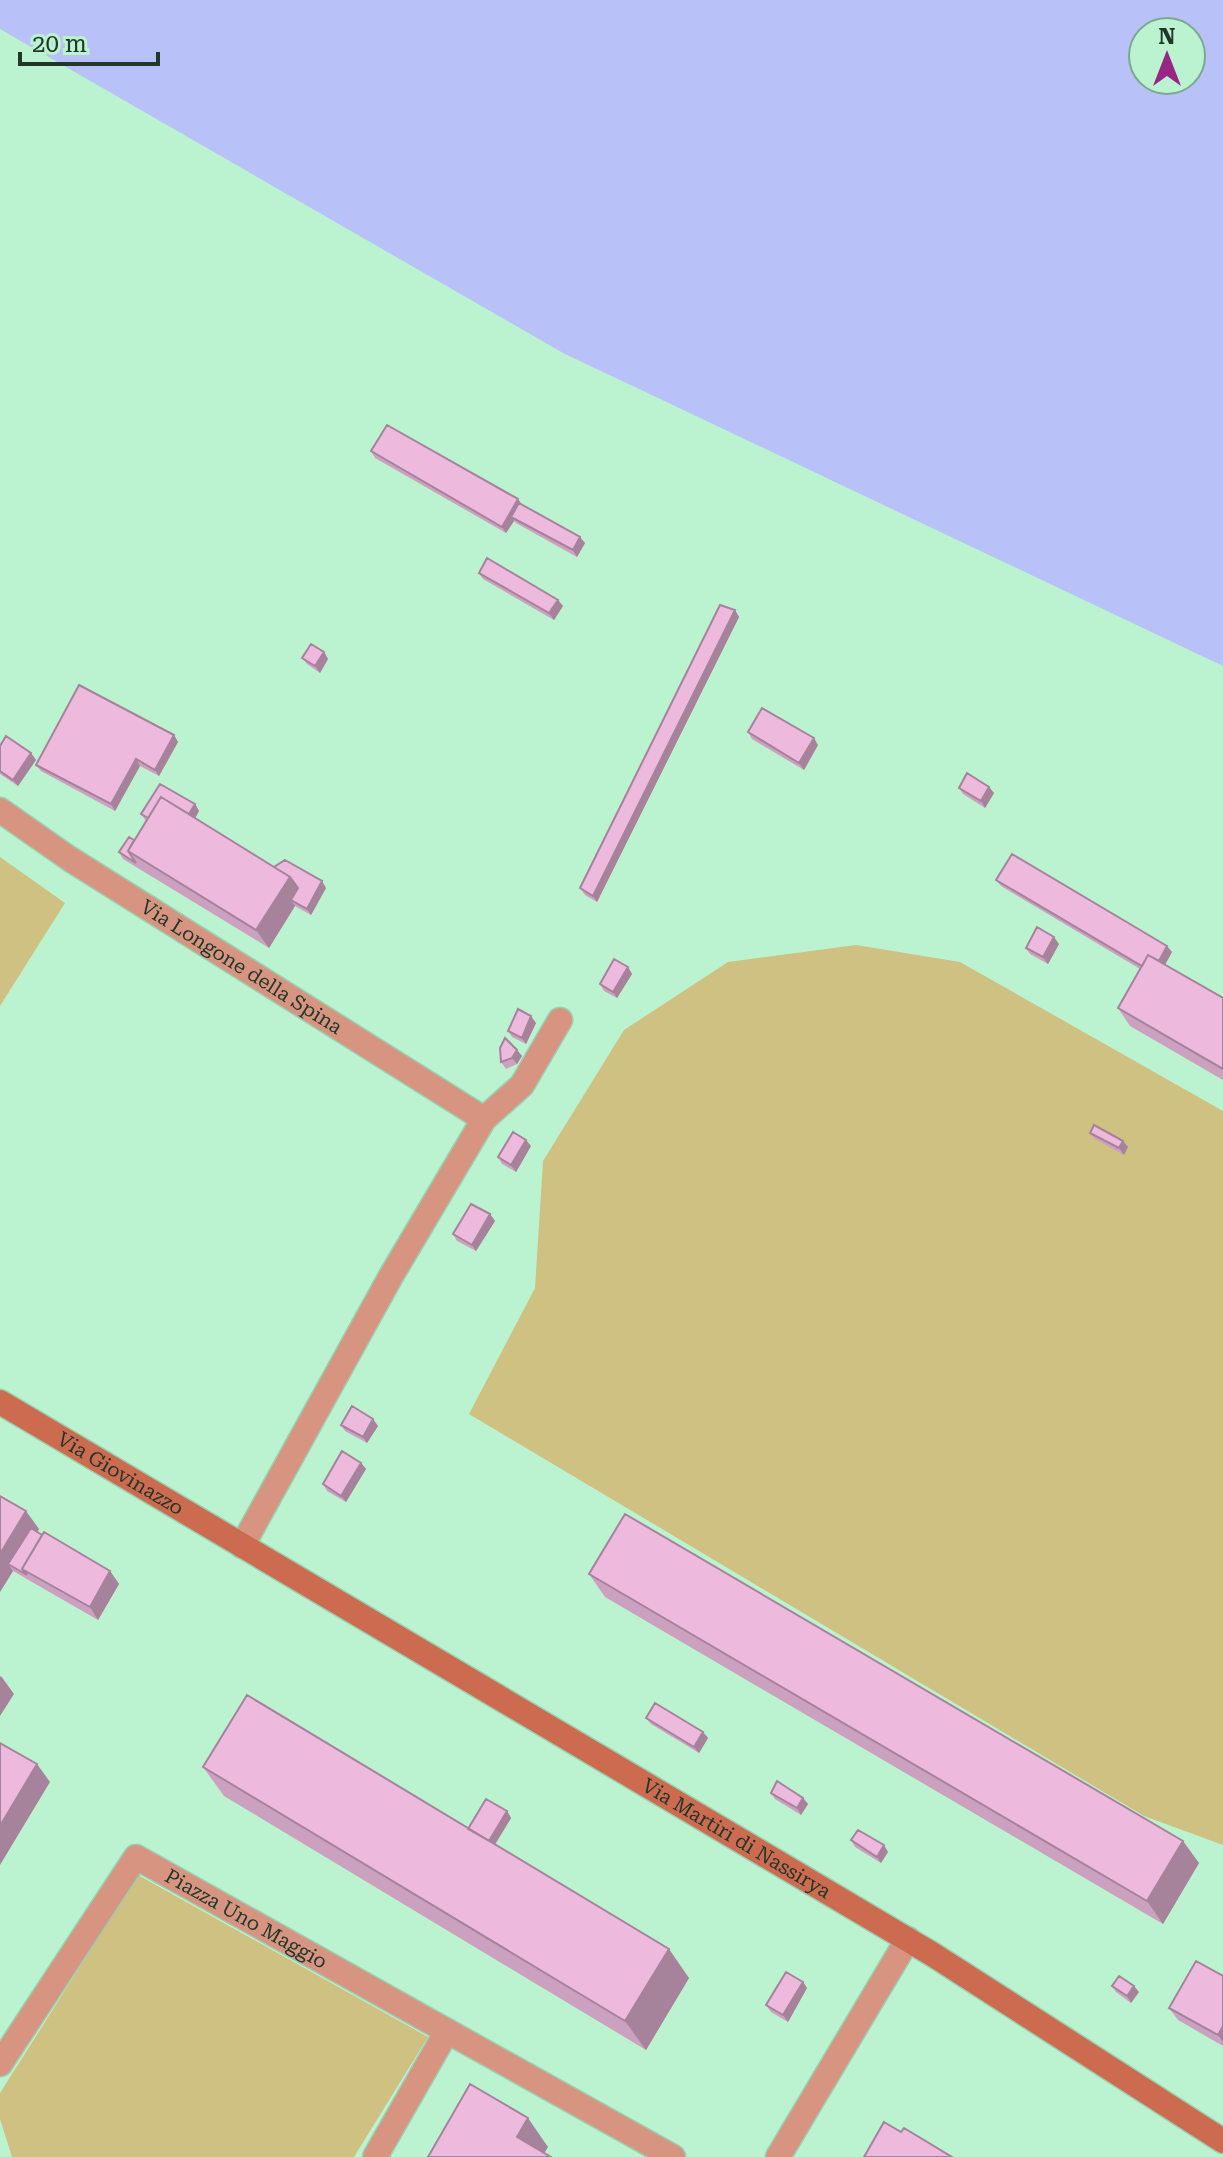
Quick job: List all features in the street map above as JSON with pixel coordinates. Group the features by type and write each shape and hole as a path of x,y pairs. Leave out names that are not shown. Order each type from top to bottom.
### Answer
{"street":[{"name":"Via Longone della Spina","path":"0,810 70,859 484,1119"},
{"path":"242,1546 391,1276 484,1119 522,1085 560,1020"},
{"name":"Via Giovinazzo","path":"0,1402 242,1546"},
{"name":"Via Martiri di Nassirya","path":"242,1546 908,1939 1223,2141"},
{"name":"Piazza Uno Maggio","path":"0,2064 136,1857 447,2031"},
{"path":"778,2157 908,1939"},
{"path":"375,2157 447,2031 673,2157"}],"shaded area":[{"path":"0,857 65,903 0,1006"},
{"path":"856,945 960,962 1223,1111 1223,1845 1144,1816 469,1414 535,1288 543,1161 624,1030 728,962"},
{"path":"138,1875 428,2037 354,2157 12,2157 0,2119 0,2093"}],"water":[{"path":"0,0 1223,0 1223,666 563,353 0,29"}],"building":[{"path":"387,425 518,499 502,527 371,451"},
{"path":"519,503 580,537 573,550 511,517"},
{"path":"487,558 558,600 549,613 479,573"},
{"path":"720,605 735,610 593,896 580,888"},
{"path":"311,644 324,652 315,666 302,658"},
{"path":"79,685 174,735 155,770 136,759 111,804 36,765"},
{"path":"762,708 814,738 799,763 748,732"},
{"path":"6,736 31,753 13,780 0,771 0,746"},
{"path":"967,773 989,787 981,801 959,788"},
{"path":"160,784 195,804 189,814 161,797 148,818 141,814"},
{"path":"161,797 290,877 256,930 128,851"},
{"path":"129,837 134,840 128,851 136,863 119,852"},
{"path":"1012,854 1167,946 1159,961 1148,955 1142,966 996,880"},
{"path":"285,860 322,881 307,909 291,900 298,888 290,877 274,867"},
{"path":"1037,927 1054,937 1043,957 1026,948"},
{"path":"1148,955 1223,998 1223,1069 1118,1008"},
{"path":"614,959 628,967 613,992 600,984"},
{"path":"518,1009 531,1016 522,1038 508,1031"},
{"path":"505,1038 517,1050 512,1058 501,1062 500,1048"},
{"path":"1094,1125 1123,1141 1119,1148 1090,1133"},
{"path":"513,1132 526,1140 511,1165 498,1157"},
{"path":"471,1204 490,1214 472,1245 453,1234"},
{"path":"352,1406 373,1419 363,1437 341,1425"},
{"path":"342,1451 361,1463 341,1496 323,1484"},
{"path":"0,1496 26,1511 0,1554"},
{"path":"625,1514 1183,1841 1147,1901 589,1574"},
{"path":"31,1528 42,1535 22,1569 27,1575 8,1564"},
{"path":"44,1532 110,1571 90,1607 22,1569"},
{"path":"247,1695 669,1949 625,2021 203,1767"},
{"path":"655,1703 703,1732 694,1747 646,1718"},
{"path":"0,1743 37,1764 0,1826"},
{"path":"777,1781 803,1798 797,1808 771,1793"},
{"path":"486,1799 507,1811 489,1841 468,1829"},
{"path":"858,1830 884,1845 877,1857 851,1840"},
{"path":"1196,1961 1223,1976 1223,2026 1218,2035 1169,2008"},
{"path":"786,1972 803,1982 783,2015 766,2005"},
{"path":"1119,1976 1134,1986 1127,1996 1112,1986"},
{"path":"470,2084 528,2118 517,2137 551,2157 428,2157"},
{"path":"884,2122 901,2132 904,2128 952,2157 864,2157"}]}
